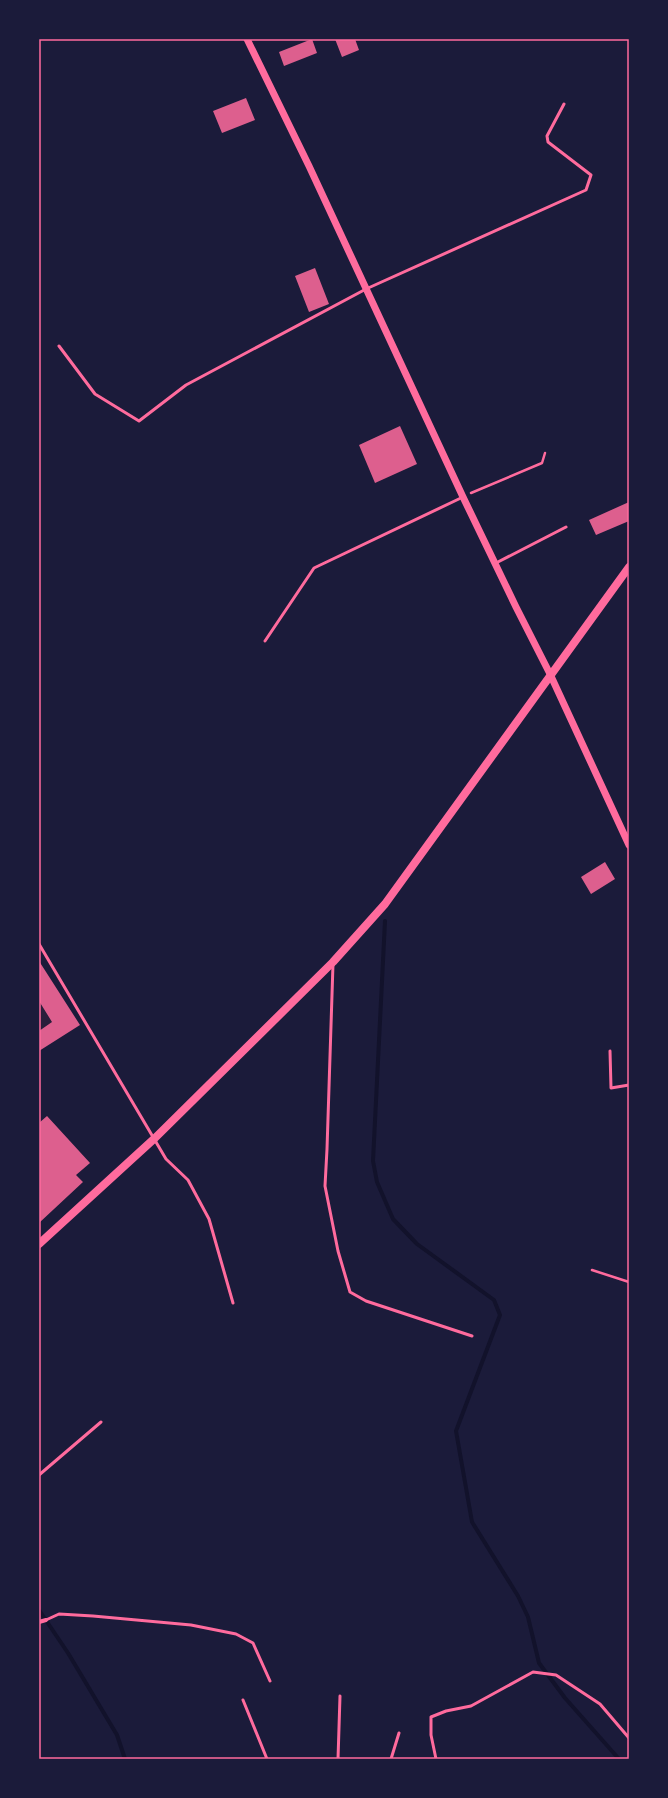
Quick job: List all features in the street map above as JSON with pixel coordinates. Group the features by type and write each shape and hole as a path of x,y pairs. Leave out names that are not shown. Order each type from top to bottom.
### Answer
{"main road":[{"path":"39,1244 155,1138 333,962 385,904 629,566"}],"street":[{"path":"247,39 366,288 463,497 550,674 629,845"},
{"path":"39,1622 46,1620"}],"lane":[{"path":"59,346 95,394 139,421 186,385 366,288 586,190 591,175 548,142 546,136 564,104"},
{"path":"265,641 314,568 463,497"},
{"path":"496,563 566,527"},
{"path":"39,944 166,1158 188,1180 209,1219 233,1303"},
{"path":"333,962 328,1149 324,1186 338,1251 350,1292 366,1301 472,1336"},
{"path":"610,1052 611,1088 629,1085"},
{"path":"39,1475 100,1422"},
{"path":"46,1620 59,1614 191,1625 236,1634 253,1643 270,1681"},
{"path":"436,1759 431,1735 431,1717 446,1711 471,1706 533,1672 556,1675 600,1704 629,1738"},
{"path":"338,1759 340,1696"},
{"path":"243,1700 267,1759"},
{"path":"391,1759 399,1733"}],"path":[{"path":"463,497 542,462 545,453"},
{"path":"592,1270 629,1282"}],"shaded area":[{"path":"39,1001 52,1022 39,1031"}],"building":[{"path":"312,39 317,53 284,66 279,52"},
{"path":"335,39 355,39 359,50 342,57"},
{"path":"246,98 255,120 222,133 213,111"},
{"path":"315,268 329,304 309,312 295,276"},
{"path":"400,426 417,464 375,483 359,445"},
{"path":"629,502 629,521 596,535 589,520"},
{"path":"605,862 615,879 591,894 581,877"},
{"path":"39,961 80,1025 39,1051 39,1031 52,1022 39,1001"},
{"path":"47,1116 90,1163 76,1175 83,1182 39,1223 39,1123"}],"waterway":[{"path":"385,921 373,1161 377,1182 393,1219 417,1244 494,1300 500,1315 456,1431 472,1522 518,1596 528,1617 539,1663 565,1698 619,1759"},
{"path":"39,1610 68,1653 117,1735 125,1759"}]}
